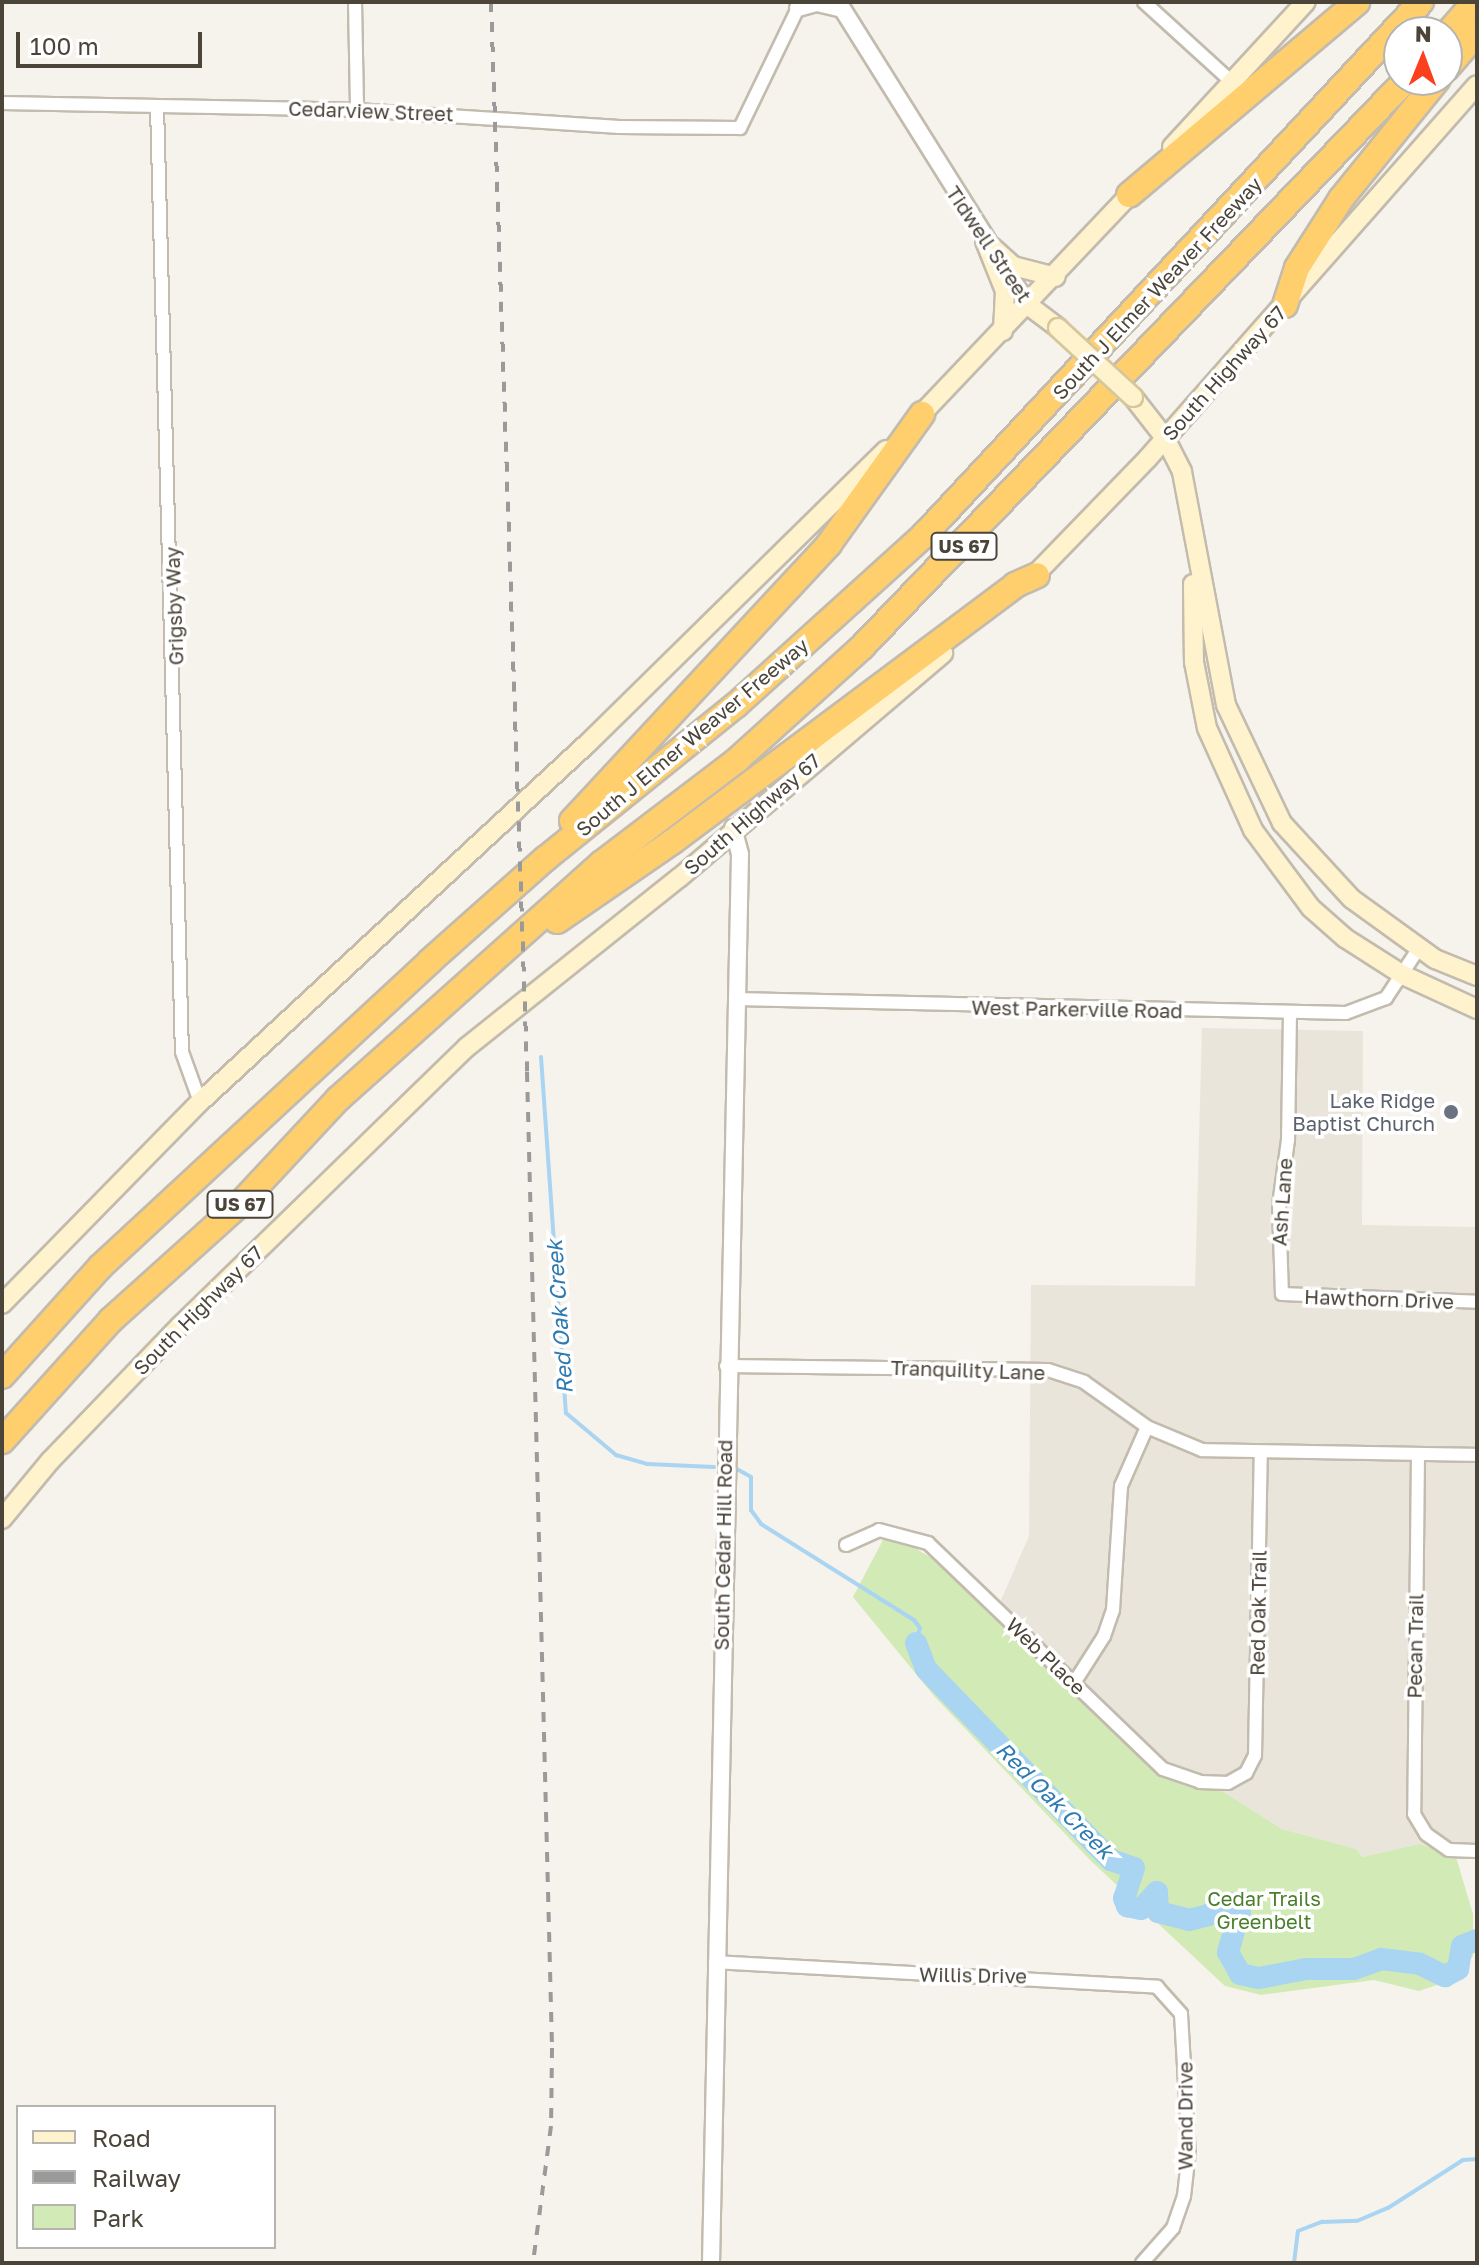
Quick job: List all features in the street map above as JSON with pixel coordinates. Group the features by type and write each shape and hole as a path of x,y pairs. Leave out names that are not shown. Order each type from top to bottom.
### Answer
{"highway":[{"path":"1129,195 1357,2"},
{"name":"South J Elmer Weaver Freeway","path":"2,1376 100,1267 545,859 736,705 923,536 1421,2"},
{"path":"1463,49 1477,33"},
{"name":"South J Elmer Weaver Freeway","path":"2,1441 111,1320 241,1203 338,1099 602,863 737,760 863,646 1391,96"},
{"path":"1285,305 1297,268 1341,199 1424,96"},
{"path":"545,859 560,833 829,544 922,414"},
{"path":"481,969 519,949 672,842 1015,585 1037,575"}],"main road":[{"path":"2,1304 200,1102 633,700 922,414 1056,277 1306,2"},
{"name":"South Highway 67","path":"2,1519 50,1461 180,1326 467,1047 679,878 733,828 1037,575 1285,305 1477,85"},
{"path":"985,241 1013,266 1056,277"},
{"path":"985,241 1005,291 1003,331"},
{"name":"Tidwell Street","path":"1028,305 1058,328 1133,397 1165,438 1182,472 1215,668 1239,742 1282,823 1352,899 1419,948"},
{"name":"Tidwell Street","path":"1195,549 1192,632 1197,684 1207,728 1235,797 1311,908 1345,938 1403,975"},
{"path":"1419,948 1477,976"},
{"path":"1403,975 1477,1009"}],"street":[{"path":"355,2 357,110"},
{"path":"1144,2 1232,82"},
{"path":"800,5 839,5"},
{"name":"Cedarview Street","path":"2,103 357,110 635,128 740,128 800,5"},
{"name":"Tidwell Street","path":"839,5 1028,305"},
{"name":"Grigsby Way","path":"157,106 182,1052 200,1102"},
{"name":"South Cedar Hill Road","path":"711,2263 726,1366 740,854 733,828"},
{"name":"West Parkerville Road","path":"736,999 1290,1014 1368,1009 1394,990 1419,948"},
{"name":"Ash Lane","path":"1282,1294 1279,1205 1288,1140 1290,1014"},
{"name":"Hawthorn Drive","path":"1282,1294 1477,1302"},
{"name":"Tranquility Lane","path":"726,1366 1048,1370 1084,1382 1147,1427 1202,1450 1477,1455"},
{"path":"1074,1683 1104,1636 1113,1610 1121,1486 1147,1427"},
{"name":"Red Oak Trail","path":"1246,1773 1255,1755 1261,1452"},
{"name":"Pecan Trail","path":"1418,1454 1414,1814 1426,1834 1449,1850 1477,1851"},
{"name":"Web Place","path":"846,1545 879,1530 928,1543 1177,1777 1228,1783 1246,1773"},
{"name":"Willis Drive","path":"715,1962 1151,1984 1181,2014 1185,2051"},
{"name":"Wand Drive","path":"1142,2263 1173,2228 1184,2196 1185,2051"}],"shaded area":[{"path":"1202,1028 1363,1031 1362,1225 1477,1227 1477,1858 1456,1857 1420,1844 1362,1857 1356,1849 1282,1829 1219,1789 1185,1786 1162,1775 994,1616 1029,1536 1031,1285 1195,1286"}],"green space":[{"name":"Cedar Trails Greenbelt","path":"884,1538 902,1540 933,1559 1162,1775 1185,1786 1219,1789 1282,1829 1356,1849 1362,1857 1420,1844 1456,1857 1473,1914 1473,1956 1458,1978 1419,1991 1374,1980 1261,1995 1225,1986 1090,1860 934,1696 853,1597"}],"waterway":[{"name":"Red Oak Creek","path":"541,1057 566,1413 616,1455 647,1464 714,1467"},
{"name":"Red Oak Creek","path":"735,1468 751,1477 751,1510 761,1524 914,1620 920,1628 916,1643"},
{"name":"Red Oak Creek","path":"916,1643 926,1669 1096,1845 1111,1860 1134,1868 1124,1898 1127,1906 1141,1909 1157,1892 1158,1912 1189,1920 1209,1915 1223,1903 1236,1903 1240,1911 1228,1952 1240,1974 1259,1978 1306,1969 1354,1969 1381,1959 1420,1964 1445,1976 1458,1969 1462,1946 1477,1940"},
{"path":"1294,2263 1298,2231 1322,2222 1357,2221 1388,2208 1463,2160 1477,2159"}],"railway":[{"path":"491,2 527,1072 552,2048 551,2126 533,2263"}],"place":[{"name":"Lake Ridge Baptist Church","path":"1451,1112"}]}
